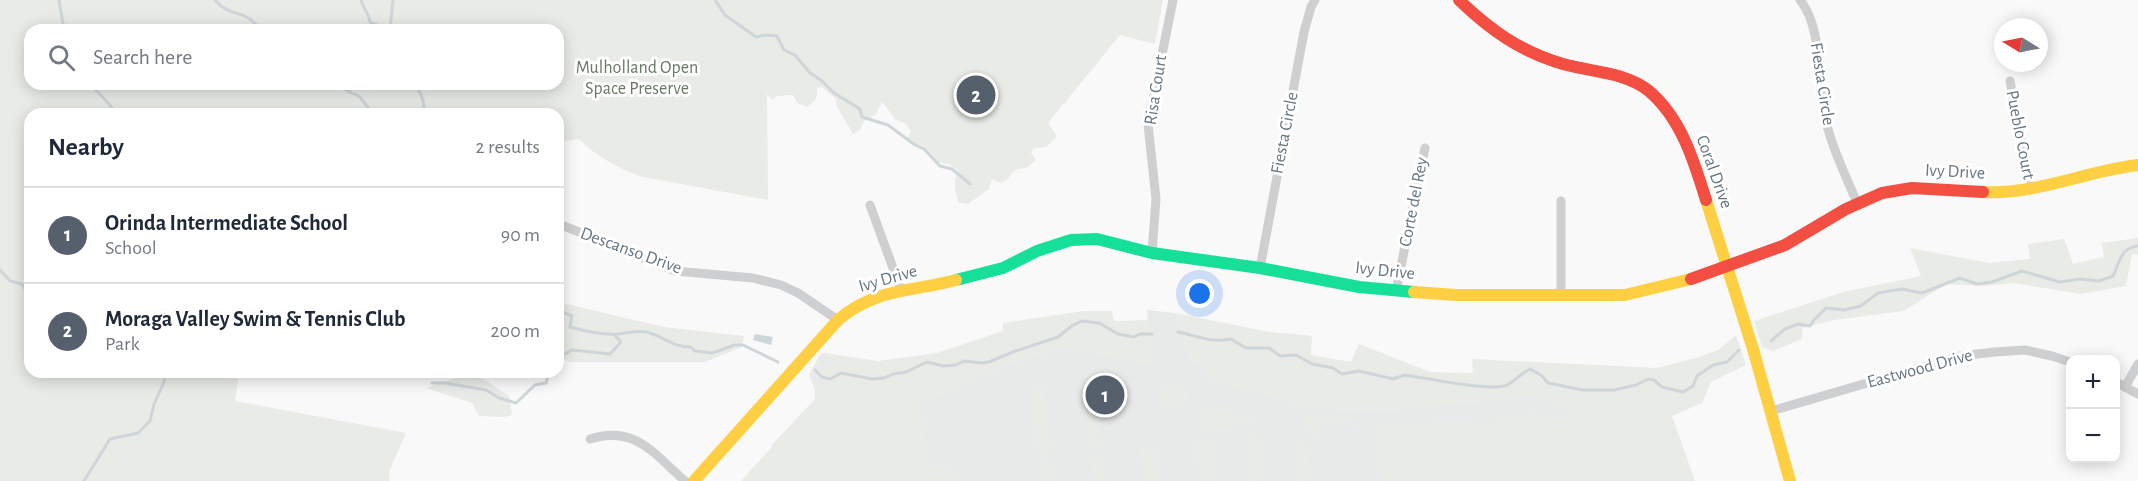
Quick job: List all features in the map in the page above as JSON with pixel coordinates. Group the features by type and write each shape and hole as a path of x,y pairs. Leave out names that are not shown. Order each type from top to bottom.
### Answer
{"street":[{"name":"Risa Court","path":"1152,253 1156,199 1148,124 1173,0"},
{"name":"Fiesta Circle","path":"1260,268 1304,32 1315,0"},
{"name":"Coral Drive","path":"1459,0 1489,29 1516,47 1568,66 1629,79 1648,90 1665,106 1683,140 1728,266 1790,481"},
{"name":"Fiesta Circle","path":"1800,0 1814,32 1827,126 1857,203"},
{"name":"Pueblo Court","path":"2010,81 2031,188"},
{"name":"Corte del Rey","path":"1396,291 1425,148"},
{"name":"Ivy Drive","path":"694,481 838,320 853,307 901,290 950,282 1003,268 1037,251 1071,240 1097,239 1152,253 1396,291 1456,295 1633,294 1728,266 1789,244 1857,203 1884,192 1922,187 1972,193 2004,192 2031,188 2119,166 2138,165"},
{"path":"1561,201 1561,295"},
{"path":"870,205 901,290"},
{"name":"Descanso Drive","path":"564,226 675,271 753,278 781,285 798,293 838,320"},
{"name":"Eastwood Drive","path":"1771,411 1960,356 2025,350 2066,361"},
{"path":"2125,387 2138,364"},
{"path":"2120,384 2138,394"},
{"path":"590,440 606,434 633,438 685,481"}],"shaded area":[{"path":"1147,310 1176,313 1189,358 1203,366 1212,380 1289,400 1289,405 1371,411 1524,396 1570,407 1695,481 818,481 771,446 815,399 815,390 938,396 992,370 1059,348 1092,351 1152,365"},
{"path":"755,334 773,337 771,345 753,340"}],"green space":[{"name":"Mulholland Open Space Preserve","path":"0,0 1163,0 1155,44 1120,35 1066,101 1067,103 1063,104 1048,123 1057,136 1046,147 1034,148 1031,153 1036,160 1028,167 1014,170 1008,179 1001,183 992,179 989,189 968,204 959,203 956,194 955,183 958,170 948,164 936,162 924,149 906,139 911,132 906,124 896,120 882,102 875,115 864,121 860,130 853,134 836,105 837,100 822,87 817,88 816,99 807,107 797,103 793,95 777,96 772,100 767,94 768,200 634,174 601,157 579,139 564,141 564,108 24,108 24,378 238,378 235,401 406,433 389,472 390,481 0,481"},
{"path":"2138,238 2138,255 2132,254 2126,286 2081,294 2014,283 1983,286 1946,284 1904,311 1834,320 1802,328 1802,339 1773,351 1762,347 1754,321 1843,292 1921,276 1910,248 1989,263 2030,259 2028,244 2064,239 2073,264 2104,257 2102,243"},
{"path":"564,303 664,327 744,336 742,347 705,362 569,362 564,359"},
{"path":"1084,311 1112,311 1114,321 1148,320 1152,365 1092,351 1059,348 992,370 938,396 920,401 929,469 946,467 962,481 741,481 815,399 815,390 809,375 820,355 824,353 878,361 937,353 1003,331 1003,323"},
{"path":"1176,313 1269,332 1312,336 1311,355 1351,362 1359,344 1430,372 1473,373 1472,359 1657,368 1718,350 1736,335 1746,365 1711,382 1702,403 1672,416 1695,481 1382,481 1375,424 1468,421 1490,423 1503,416 1523,417 1527,411 1537,416 1567,421 1570,408 1524,396 1371,411 1289,405 1289,400 1212,380 1203,366 1189,358"},
{"path":"455,378 482,378 509,396 512,415 479,416 472,403 426,388"},
{"path":"1081,382 1096,383 1098,399 1095,399 1096,404 1093,405 1095,420 1098,420 1098,440 1101,440 1102,447 1090,448"},
{"path":"1174,383 1184,387 1188,397 1184,407 1174,411 1164,407 1160,397 1164,387"},
{"path":"1043,385 1052,452 1038,455 1031,400 1036,387"},
{"path":"1207,407 1261,421 1202,432 1200,420"},
{"path":"1302,414 1363,423 1363,429 1321,422 1319,438 1304,427"},
{"path":"1258,432 1265,481 1252,481 1246,433"},
{"path":"1210,438 1216,481 1200,481 1194,440"},
{"path":"1295,441 1299,441 1308,452 1307,481 1300,481"},
{"path":"1154,446 1159,481 1144,481 1139,448"},
{"path":"1103,453 1107,481 1093,481 1090,455"},
{"path":"1053,460 1056,481 1042,481 1040,462"}],"waterway":[{"path":"59,0 63,24"},
{"path":"215,0 224,8 245,16 255,24"},
{"path":"361,0 370,22 375,24"},
{"path":"391,24 393,0"},
{"path":"715,0 725,15 756,37 777,36 784,50 795,55 809,72 834,93 860,109 862,117 888,125 924,149 940,166 952,169 970,184"},
{"path":"96,90 112,108"},
{"path":"345,90 360,97 368,108"},
{"path":"418,90 424,108"},
{"path":"1771,341 1785,329 1798,324 1810,326 1826,308 1844,310 1861,306 1878,293 1902,289 1922,293 1960,278 1977,284 1992,282 2022,271 2060,282 2080,279 2099,281 2113,276 2124,253 2138,246"},
{"path":"0,270 10,281 22,284 24,287"},
{"path":"564,313 572,316 570,327 581,330 612,334 646,332 679,346 712,353 735,345 743,345 778,362"},
{"path":"815,370 822,377 830,379 841,373 872,379 906,372 927,362 943,366 956,365 964,361 989,362 1058,337 1082,321 1099,323 1118,334 1134,337 1140,334 1152,334"},
{"path":"1178,332 1210,340 1231,339 1246,348 1269,348 1280,356 1296,355 1312,364 1333,368 1342,374 1359,371 1393,379 1405,375 1488,387 1507,385 1530,369 1541,375 1548,383 1583,390 1614,390 1636,385 1648,379 1654,380 1662,387 1683,392 1693,386 1697,376 1713,365 1727,362 1739,350"},
{"path":"564,355 572,350 610,354 621,342 615,335"},
{"path":"84,481 110,439 138,433 150,421 165,378"},
{"path":"432,383 486,390 499,398 516,403 535,385 546,383 547,378"}],"traffic: fast":[{"path":"956,280 1003,268 1037,251 1071,240 1097,239 1152,253 1260,268 1359,287 1414,292"}],"traffic: slow":[{"path":"1983,192 2022,190 2138,165"},
{"path":"1706,200 1753,349 1790,481"},
{"path":"1414,292 1456,295 1625,295 1691,279"},
{"path":"694,481 838,320 880,296 956,280"}],"traffic: jam":[{"path":"1459,0 1494,30 1533,53 1563,64 1619,76 1649,91 1670,114 1678,127 1691,155 1706,200"},
{"path":"1691,279 1785,245 1846,209 1882,193 1912,188 1983,192"}],"place":[{"name":"Moraga Valley Swim & Tennis Club","path":"976,95"},
{"name":"Orinda Intermediate School","path":"1105,395"}]}
